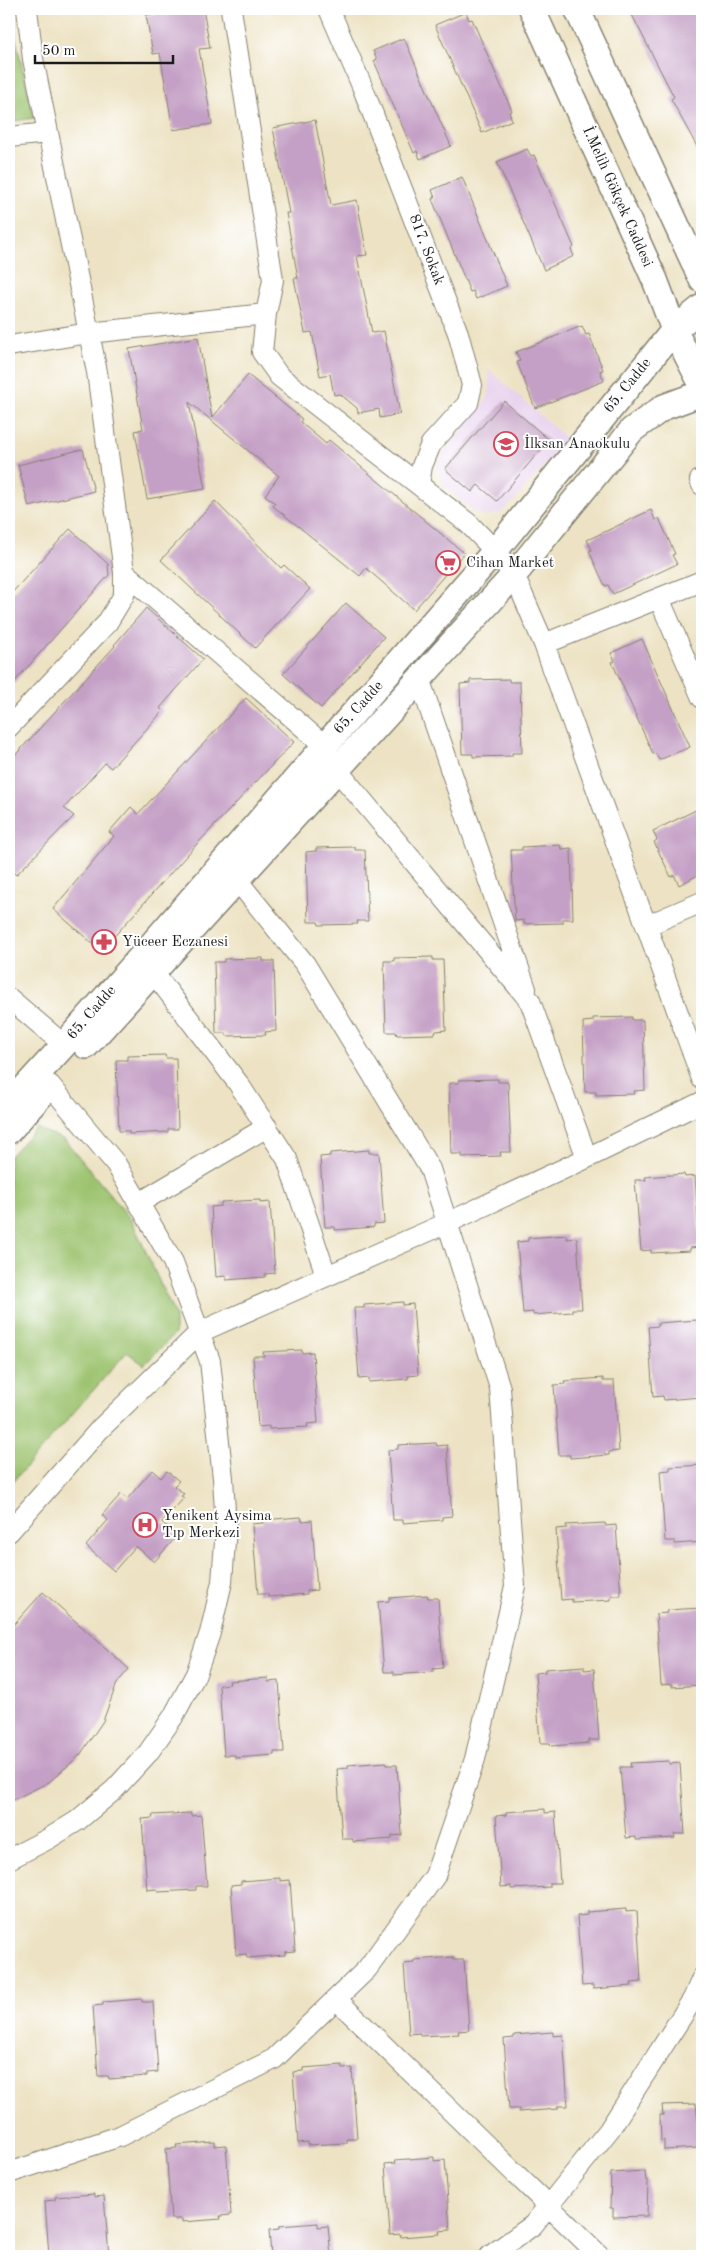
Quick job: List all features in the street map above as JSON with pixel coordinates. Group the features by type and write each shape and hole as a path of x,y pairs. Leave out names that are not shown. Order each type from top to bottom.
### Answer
{"main road":[{"name":"İ.Melih Gökçek Caddesi","path":"532,9 655,280 674,330 702,386"},
{"path":"578,9 702,280"},
{"name":"65. Cadde","path":"9,1105 64,1046 496,551 674,330 702,307"},
{"name":"65. Cadde","path":"9,1131 514,575 632,430 664,407 702,393"}],"street":[{"path":"9,727 107,622 124,595 124,572 97,372 33,59 26,9"},
{"path":"231,9 273,280 266,314 262,352 279,376 470,524 496,551 514,575 544,644 702,1079"},
{"name":"817. Sokak","path":"329,9 362,86 458,333 472,386 468,402 431,444 422,466 419,485"},
{"path":"9,138 48,133"},
{"path":"9,346 89,333 266,314"},
{"path":"124,572 325,746"},
{"path":"544,644 702,581"},
{"path":"659,598 702,698"},
{"path":"419,678 530,1000 587,1158"},
{"path":"337,770 530,1000"},
{"path":"9,2173 120,2136 274,2059 367,1969 435,1876 475,1759 516,1586 500,1388 430,1169 310,972 237,880"},
{"path":"646,926 702,902"},
{"path":"153,972 238,1082 288,1159 326,1275"},
{"path":"9,998 64,1046"},
{"path":"9,1859 48,1839 77,1821 114,1790 148,1753 173,1717 196,1674 210,1633 222,1582 226,1528 223,1478 210,1361 200,1332 172,1262 116,1164 50,1085"},
{"path":"9,1532 100,1429 200,1332 447,1223 702,1102"},
{"path":"139,1203 267,1127"},
{"path":"490,2256 533,2225 609,2130 693,1999 702,1978"},
{"path":"336,1999 547,2207 600,2256"}],"shaded area":[{"name":"İlksan Anaokulu","path":"488,369 567,439 514,501 500,513 488,516 476,513 447,489 441,479 437,466 445,450 487,399 490,390"}],"green space":[{"path":"9,9 34,118 9,122"},
{"path":"36,1128 65,1140 132,1221 175,1316 175,1334 144,1365 127,1352 9,1486 9,1157"}],"building":[{"path":"159,9 203,9 210,48 199,49 212,124 173,130 160,53 153,54 146,15 160,13"},
{"path":"629,9 702,9 702,156 671,99 674,97"},
{"path":"466,12 469,20 472,19 512,111 509,112 512,120 482,133 435,25"},
{"path":"404,38 451,146 420,159 417,151 414,153 374,61 377,59 373,51"},
{"path":"315,120 331,205 357,200 367,255 357,256 372,333 384,331 400,414 380,418 379,409 358,413 357,408 340,394 334,395 330,374 320,376 312,332 305,333 294,278 298,278 286,213 289,213 273,128"},
{"path":"527,149 531,156 534,155 574,247 571,249 574,256 544,270 497,162"},
{"path":"462,177 507,286 476,299 473,291 470,292 432,199 435,198 432,190"},
{"path":"582,326 586,335 589,334 603,370 600,371 604,381 535,408 517,362 520,361 516,352"},
{"path":"198,337 212,418 248,375 302,419 300,422 326,444 329,440 464,553 414,610 366,568 360,576 273,506 275,503 265,495 279,476 189,402 205,489 147,499 135,431 143,429 129,349"},
{"path":"504,401 549,440 497,501 478,485 472,492 445,469"},
{"path":"83,449 94,491 29,507 18,465"},
{"path":"215,501 281,568 284,565 310,589 255,648 161,560"},
{"path":"651,510 655,520 659,518 675,554 672,555 677,564 613,594 608,585 605,586 589,551 592,550 587,540"},
{"path":"70,529 108,564 109,575 9,688 9,596"},
{"path":"346,603 384,637 321,708 283,674"},
{"path":"146,608 203,659 160,708 163,711 111,768 105,763 64,808 74,816 16,875 9,868 9,762 115,646"},
{"path":"642,639 690,747 659,760 655,753 653,754 612,662 615,661 611,653"},
{"path":"509,679 509,682 520,682 522,753 512,753 512,756 473,757 473,754 462,754 460,684 470,683 470,680"},
{"path":"246,698 294,742 196,845 101,951 53,909 114,836 109,832 131,807 138,814"},
{"path":"702,807 702,873 679,885 674,875 671,877 654,842 657,840 653,831"},
{"path":"560,845 561,849 571,848 573,919 563,919 563,923 524,924 524,920 515,921 511,850 522,850 522,847"},
{"path":"355,847 355,850 365,850 368,921 357,921 358,924 319,925 318,922 308,922 306,852 316,851 316,848"},
{"path":"433,957 433,960 443,960 446,1030 436,1031 435,1034 397,1035 396,1032 386,1032 384,961 394,961 394,958"},
{"path":"263,958 263,961 274,961 276,1031 265,1032 266,1035 227,1036 226,1033 216,1033 214,962 224,962 224,959"},
{"path":"632,1017 632,1020 643,1020 645,1090 634,1091 635,1094 596,1095 596,1092 585,1092 583,1022 593,1021 593,1018"},
{"path":"165,1055 166,1058 176,1058 178,1129 168,1129 168,1132 129,1134 129,1131 119,1131 116,1060 127,1060 127,1056"},
{"path":"498,1079 498,1082 508,1082 511,1152 500,1152 501,1156 462,1157 462,1154 451,1154 449,1083 459,1083 459,1080"},
{"path":"369,1150 369,1153 379,1153 384,1223 374,1224 374,1227 335,1230 335,1227 325,1227 320,1157 330,1156 330,1153"},
{"path":"684,1174 685,1177 695,1176 700,1247 690,1248 690,1251 651,1253 651,1250 641,1251 635,1180 646,1180 645,1177"},
{"path":"260,1200 260,1203 270,1202 275,1273 265,1274 265,1277 226,1280 226,1276 216,1277 211,1207 221,1206 221,1202"},
{"path":"566,1235 567,1239 577,1238 582,1309 572,1309 572,1312 533,1315 533,1312 523,1313 517,1242 528,1241 528,1238"},
{"path":"403,1302 403,1305 413,1304 418,1375 408,1376 408,1379 369,1382 369,1378 359,1379 354,1308 364,1308 364,1305"},
{"path":"697,1320 697,1323 702,1323 702,1397 664,1400 663,1396 653,1397 648,1327 658,1326 658,1323"},
{"path":"302,1350 302,1353 313,1352 318,1423 307,1424 308,1427 269,1429 269,1426 258,1427 253,1356 264,1356 263,1352"},
{"path":"603,1378 603,1381 614,1381 619,1451 609,1452 609,1455 570,1458 570,1455 559,1455 554,1385 565,1384 564,1381"},
{"path":"436,1443 437,1446 447,1445 452,1516 442,1517 442,1520 403,1523 403,1520 393,1520 388,1450 398,1449 398,1445"},
{"path":"702,1465 702,1542 675,1544 675,1541 665,1541 660,1471 670,1470 670,1467"},
{"name":"Yenikent Aysima Tıp Merkezi","path":"152,1470 161,1478 167,1471 179,1481 174,1486 184,1494 181,1496 184,1498 162,1522 177,1536 154,1562 136,1546 114,1571 86,1546 108,1520 102,1515 121,1494 127,1499"},
{"path":"301,1517 302,1521 312,1520 317,1590 307,1591 307,1594 268,1597 268,1594 258,1594 252,1524 263,1523 262,1520"},
{"path":"605,1523 606,1526 616,1525 621,1596 611,1596 611,1600 572,1602 572,1599 561,1600 556,1529 567,1528 566,1525"},
{"path":"43,1592 129,1669 117,1683 103,1721 80,1755 49,1782 9,1802 9,1630"},
{"path":"427,1595 428,1598 438,1598 443,1668 433,1669 433,1672 394,1675 394,1672 384,1672 378,1602 389,1601 389,1598"},
{"path":"702,1608 702,1685 672,1687 672,1684 661,1685 656,1614 667,1613 666,1610"},
{"path":"584,1666 584,1670 594,1669 599,1740 589,1740 589,1743 551,1746 550,1743 540,1743 535,1673 545,1672 545,1669"},
{"path":"268,1678 268,1682 279,1681 284,1752 274,1752 274,1755 235,1758 235,1755 224,1755 219,1685 230,1684 229,1681"},
{"path":"669,1761 669,1764 680,1763 685,1834 674,1834 675,1838 636,1840 636,1837 626,1838 620,1767 631,1767 630,1763"},
{"path":"386,1762 387,1765 397,1765 402,1835 392,1836 392,1839 353,1842 353,1839 342,1839 337,1769 348,1768 348,1765"},
{"path":"545,1809 545,1813 555,1812 560,1883 550,1883 550,1887 511,1889 511,1886 501,1887 496,1816 506,1815 506,1812"},
{"path":"191,1813 191,1816 201,1815 207,1886 196,1886 196,1890 158,1892 157,1889 147,1890 142,1819 153,1818 152,1815"},
{"path":"280,1878 280,1881 290,1880 295,1951 285,1952 285,1955 247,1958 246,1954 236,1955 231,1885 241,1884 241,1881"},
{"path":"626,1909 626,1912 637,1911 641,1982 631,1983 632,1986 593,1989 593,1985 582,1986 577,1916 587,1915 587,1912"},
{"path":"453,1957 453,1960 464,1960 469,2030 458,2031 459,2034 420,2036 420,2033 409,2034 404,1964 414,1963 414,1960"},
{"path":"142,1999 142,2002 153,2002 158,2072 147,2073 147,2076 109,2079 108,2076 98,2076 93,2006 103,2005 103,2002"},
{"path":"553,2032 553,2036 563,2035 568,2106 558,2106 558,2109 519,2112 519,2109 509,2109 504,2039 514,2038 514,2035"},
{"path":"342,2065 342,2069 352,2068 357,2139 347,2139 347,2143 308,2145 308,2142 298,2143 293,2072 303,2071 303,2068"},
{"path":"696,2104 700,2139 698,2139 698,2148 664,2150 664,2140 661,2141 660,2115 663,2115 662,2105"},
{"path":"215,2142 215,2146 226,2145 231,2215 220,2216 221,2219 182,2222 182,2219 171,2219 166,2149 177,2148 176,2145"},
{"path":"434,2157 434,2161 445,2160 450,2230 439,2231 440,2234 401,2237 400,2234 390,2235 385,2164 396,2163 395,2160"},
{"path":"645,2171 646,2181 648,2180 647,2216 613,2217 613,2208 610,2208 611,2173"},
{"path":"94,2194 94,2197 104,2196 109,2256 49,2256 45,2201 55,2200 55,2197"},
{"path":"318,2223 318,2227 328,2226 331,2256 271,2256 269,2230 279,2229 279,2226"}],"place":[{"name":"İlksan Anaokulu","path":"506,444"},
{"name":"Cihan Market","path":"448,563"},
{"name":"Yüceer Eczanesi","path":"104,942"},
{"name":"Yenikent Aysima Tıp Merkezi","path":"145,1525"}]}
